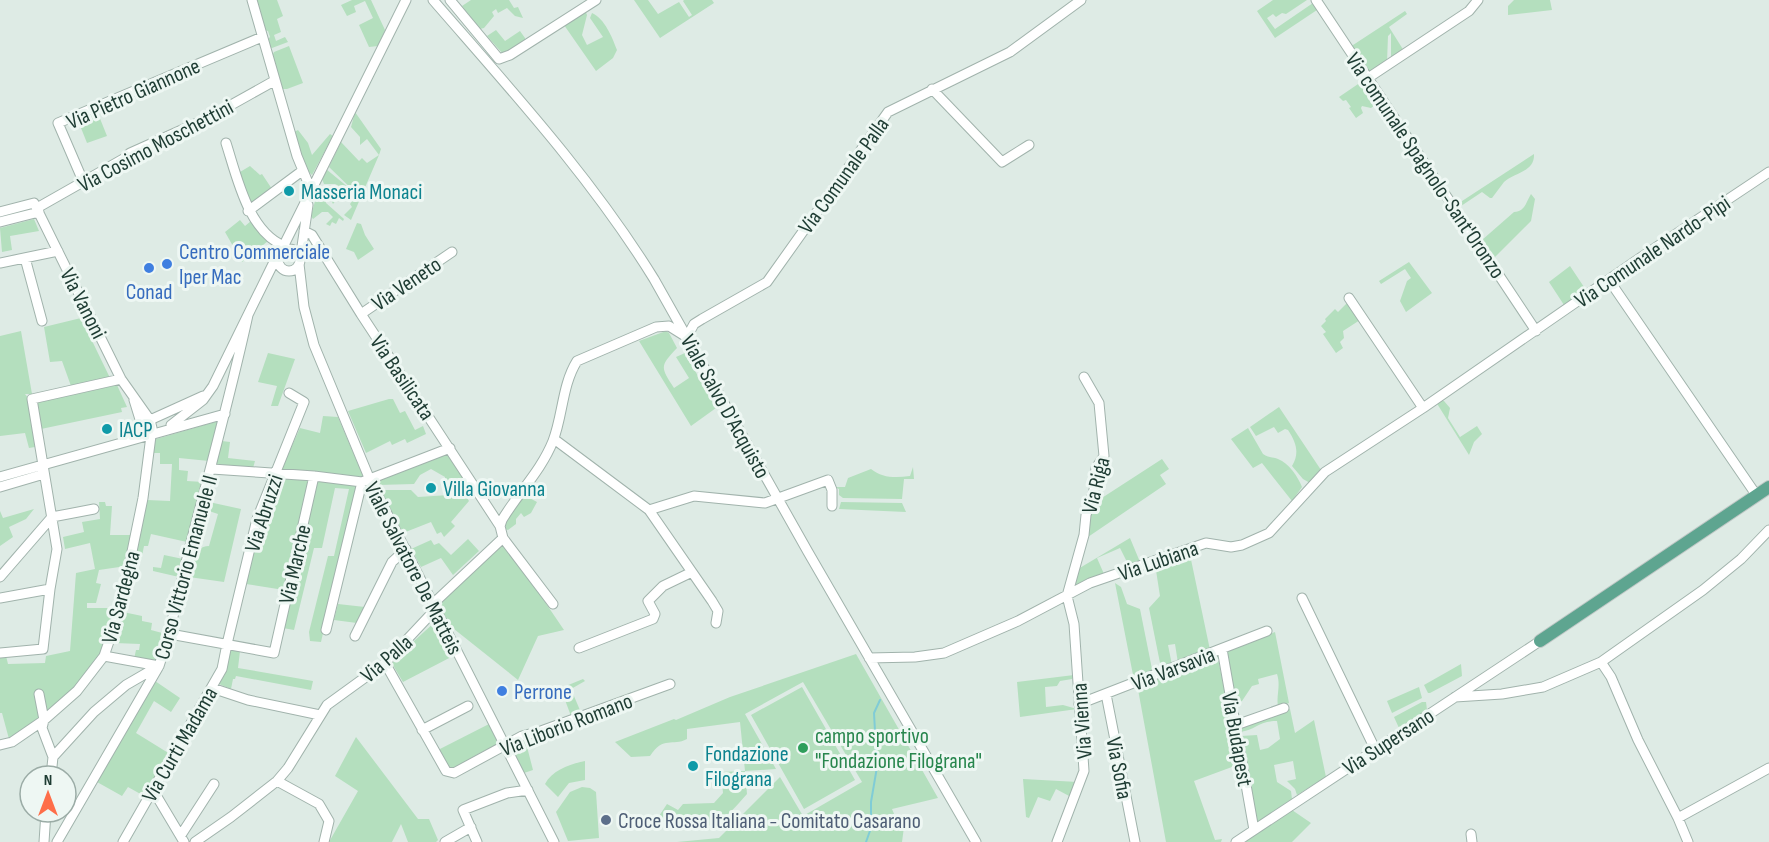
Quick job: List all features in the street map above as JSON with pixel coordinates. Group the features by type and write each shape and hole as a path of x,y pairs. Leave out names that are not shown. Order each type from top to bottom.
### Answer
{"main road":[{"path":"1540,641 1769,488"}],"street":[{"path":"252,0 274,81 310,192"},
{"name":"Corso Vittorio Emanuele II","path":"299,262 301,227 310,192 406,0"},
{"name":"Viale Salvo D'Acquisto","path":"433,0 553,137 608,208 654,279 976,842"},
{"path":"450,0 499,59 510,55 596,0"},
{"path":"1061,0 1068,10"},
{"name":"Via Comunale Palla","path":"687,337 694,324 767,282 888,112 1010,52 1081,0"},
{"name":"Via comunale Spagnolo-Sant'Oronzo","path":"1316,0 1536,331"},
{"path":"1368,78 1469,11 1478,0"},
{"name":"Via Pietro Giannone","path":"83,181 58,123 262,37"},
{"name":"Via Cosimo Moschettini","path":"38,210 130,153 206,119 274,81"},
{"path":"932,89 1002,162 1029,145"},
{"path":"226,143 248,211 281,252 279,266 295,275 301,284"},
{"path":"248,211 302,171"},
{"name":"Via Comunale Nardo-Pipi","path":"1536,331 1769,172"},
{"path":"0,212 34,203 38,210 0,222"},
{"name":"Via Vanoni","path":"38,210 121,379 150,420"},
{"name":"Corso Vittorio Emanuele II","path":"205,397 221,370 265,280 281,252 301,227"},
{"name":"Via Basilicata","path":"301,227 312,235 500,526"},
{"path":"0,263 58,251"},
{"path":"265,280 274,272 295,270 299,262 294,251 281,252"},
{"name":"Via Veneto","path":"361,314 452,252"},
{"path":"25,258 42,321"},
{"name":"Viale Salvatore De Matteis","path":"299,262 304,308 314,345 366,481 406,549 504,746 555,842"},
{"path":"1609,280 1756,496"},
{"path":"1349,298 1423,408"},
{"name":"Corso Vittorio Emanuele II","path":"57,842 159,666 170,634 190,548 212,469 248,315"},
{"path":"553,604 503,538 500,526 504,515 541,465 554,439 570,372 577,361 656,327 669,326 687,337"},
{"name":"Via Lubiana","path":"869,658 944,654 1090,583 1206,543 1231,547 1269,533 1325,472 1536,331"},
{"path":"221,370 235,375"},
{"name":"Via Riga","path":"1067,596 1094,490 1096,468 1104,456 1099,403 1084,377"},
{"path":"0,653 43,649 57,549 32,399 121,379"},
{"name":"Via Abruzzi","path":"226,644 257,519 304,402 289,393"},
{"path":"205,397 209,418"},
{"path":"150,436 152,428 150,420 205,397"},
{"path":"150,436 176,422 205,397"},
{"name":"Via Vanoni","path":"133,398 142,426 150,436"},
{"path":"0,477 225,414"},
{"name":"Via Sardegna","path":"0,745 12,742 44,720 78,691 104,656 115,624 133,550 143,498 150,436"},
{"path":"554,439 649,510 718,611 716,623"},
{"path":"212,469 366,481 450,448"},
{"path":"0,487 45,474"},
{"name":"Via Marche","path":"226,644 274,652 314,476"},
{"path":"649,510 694,496 765,503 828,480 832,490 832,506"},
{"path":"326,630 366,481"},
{"path":"0,577 52,517 94,509"},
{"path":"1455,697 1502,694 1543,687 1601,662 1703,590 1741,559 1769,530"},
{"name":"Via Palla","path":"201,840 277,781 288,768 327,705 385,663 418,629 434,608 437,600 503,538"},
{"path":"356,636 392,562 406,549"},
{"path":"579,648 653,619 655,614 648,601 663,586 692,572"},
{"path":"0,598 50,590"},
{"name":"Via Vienna","path":"1057,842 1084,771 1074,624 1067,596"},
{"path":"1302,598 1375,749"},
{"name":"Via Varsavia","path":"1079,704 1267,631"},
{"path":"170,634 226,644"},
{"name":"Via Supersano","path":"1236,842 1540,641"},
{"name":"Via Curti Madama","path":"123,842 222,669 226,644"},
{"name":"Via Budapest","path":"1222,649 1254,830"},
{"path":"104,656 159,666"},
{"path":"1601,662 1611,677 1638,740 1688,842"},
{"name":"Via Liborio Romano","path":"385,663 449,773 454,773 522,736 669,684"},
{"path":"53,757 94,712 118,691 159,666"},
{"path":"212,688 248,700 320,715"},
{"path":"39,694 44,720 42,728 53,757 52,764"},
{"name":"Via Sofia","path":"1106,694 1135,842"},
{"path":"422,730 468,706"},
{"path":"1236,725 1284,708"},
{"path":"1678,818 1769,768"},
{"path":"277,781 319,804 329,821 324,842"},
{"path":"153,790 183,839 214,784"},
{"path":"477,842 463,810 507,793 528,790"},
{"path":"44,842 45,824"},
{"path":"445,842 471,827"}],"green space":[{"path":"255,0 277,0 283,16 277,19 281,32 274,35 276,41 285,37 288,42 269,47 267,40 270,37 268,31 264,30"},
{"path":"352,0 371,0 385,30 378,46 369,47 359,25 373,18 365,1 354,6 356,12 347,16 341,5"},
{"path":"471,0 509,0 514,8 518,7 523,18 515,16 507,8 498,13 496,9 492,12 494,16 484,28 480,29 462,6"},
{"path":"634,0 648,0 658,14 679,2 689,17 692,15 684,0 712,0 714,3 660,38"},
{"path":"1273,0 1307,0 1286,14 1282,13 1276,17 1273,14 1267,18 1275,29 1313,3 1317,10 1275,38 1257,11"},
{"path":"1514,0 1550,0 1552,10 1508,15 1508,6"},
{"path":"585,10 587,15 582,35 587,45 603,37 590,18 592,13 604,24 617,50 613,58 596,71 564,25"},
{"path":"1405,11 1407,14 1389,27 1404,51 1391,59 1391,33 1388,36 1387,62 1369,74 1350,47"},
{"path":"496,30 505,41 520,31 525,41 503,54 487,36"},
{"path":"289,46 303,83 281,89 272,56 274,52"},
{"path":"1364,80 1379,102 1371,108 1362,106 1363,113 1356,118 1346,100 1343,101 1339,97"},
{"path":"97,111 107,136 87,143 77,118"},
{"path":"355,112 381,149 379,155 367,139 360,145 360,137 351,127"},
{"path":"298,130 308,143 312,155 330,134 333,136 312,175 306,169 294,132"},
{"path":"341,142 359,161 362,158 367,163 379,155 351,220 344,215 352,207 350,204 353,200 350,197 347,200 340,195 333,204 328,194 339,186 324,184 322,179 326,169 360,197 329,167"},
{"path":"1534,154 1531,165 1504,182 1492,198 1482,192 1461,206 1459,203"},
{"path":"250,166 260,175 262,174 272,189 252,206 248,204 240,172"},
{"path":"322,187 326,203 344,219 343,221 339,218 336,224 332,222 330,226 326,224 333,217 328,212 322,212 313,219 311,216 318,190"},
{"path":"1531,194 1535,199 1531,221 1494,258 1482,240 1514,212 1523,208"},
{"path":"34,219 39,231 10,236 12,250 2,252 0,228"},
{"path":"240,220 245,226 251,221 268,241 242,262 225,232"},
{"path":"357,223 361,224 374,249 358,260 354,252 346,249"},
{"path":"1409,262 1432,293 1406,312 1400,301 1407,281 1411,278 1405,269 1381,284 1379,281"},
{"path":"1570,266 1584,287 1585,293 1564,305 1549,282"},
{"path":"1348,302 1360,320 1343,331 1344,338 1340,342 1343,348 1336,353 1323,334 1326,332 1321,326 1335,309 1338,312"},
{"path":"81,318 110,378 71,386 62,361 50,362 44,327"},
{"path":"21,331 32,394 25,394 29,399 35,447 29,448 25,433 0,436 0,336"},
{"path":"666,331 677,348 667,359 664,367 669,381 674,388 689,378 676,357 685,353 716,408 691,426 639,341"},
{"path":"268,353 295,359 278,406 271,406 277,386 258,382"},
{"path":"117,385 127,407 121,408 122,412 41,429 36,402"},
{"path":"393,399 400,413 405,411 415,430 423,426 426,434 407,443 405,439 392,445 390,441 366,453 348,411"},
{"path":"1440,400 1450,408 1448,418 1460,437 1477,426 1482,434 1474,442 1469,455 1436,402"},
{"path":"1279,407 1321,470 1310,483 1303,479 1292,466 1296,457 1296,448 1288,430 1285,429 1278,433 1274,427 1256,436 1250,427"},
{"path":"323,416 338,417 364,478 281,470 300,428 320,433"},
{"path":"218,421 209,461 179,458 179,470 188,471 187,481 203,482 187,542 151,534 148,546 144,546 141,561 135,559 147,500 170,501 172,464 160,464 160,453 152,453 153,440"},
{"path":"1248,428 1263,454 1282,461 1298,479 1302,487 1292,501 1262,463 1253,468 1231,439"},
{"path":"222,441 230,442 228,458 255,461 253,468 216,464"},
{"path":"449,453 476,493 467,498 469,501 451,522 455,526 444,537 441,532 437,534 431,522 403,533 380,490 411,490 418,497 449,495 449,486 445,486 445,477 431,469 420,475 414,484 378,485 376,480"},
{"path":"1162,459 1169,469 1160,475 1166,484 1085,539 1091,505"},
{"path":"913,467 914,479 904,479 902,499 843,498 839,495 839,489 834,487 845,487 848,478 871,469 884,476 899,477 910,476"},
{"path":"277,478 310,480 284,590 246,584 259,528"},
{"path":"318,481 357,484 321,642 310,641 309,632 328,556 334,556 349,489 335,488 322,548 314,548 294,630 283,628"},
{"path":"524,495 537,502 531,513 524,517 521,513 516,519 516,524 508,530 505,529 507,518"},
{"path":"99,502 112,506 110,535 133,535 126,566 99,570 96,583 101,584 96,603 87,603 87,608 114,608 102,650 75,690 45,715 42,691 36,690 40,719 9,739 2,713 0,713 0,657 6,656 8,664 45,663 46,656 70,651 76,573 95,569 90,543 65,549 63,537 84,532 82,522 100,519"},
{"path":"209,502 241,509 224,582 189,577 196,553 199,549 209,546 218,514 206,510"},
{"path":"841,502 902,503 906,512 839,509"},
{"path":"34,509 26,519 9,527 13,537 0,546 0,511 3,518"},
{"path":"1130,538 1140,562 1129,566 1120,548 1097,558 1104,574 1071,590 1078,569"},
{"path":"468,539 479,551 453,575 441,558 421,567 411,549 431,540 434,545 439,543 451,555"},
{"path":"503,544 507,546 564,630 538,636 518,680 449,625 438,606"},
{"path":"1189,550 1210,650 1178,663 1175,644 1168,645 1172,665 1161,668 1149,608 1160,596 1155,564"},
{"path":"164,555 183,559 179,577 153,571 153,567 161,568"},
{"path":"1115,583 1121,587 1127,604 1140,609 1153,671 1134,680"},
{"path":"338,604 365,607 357,623 334,620"},
{"path":"123,612 142,616 142,621 152,623 151,630 166,634 158,662 134,659 140,644 115,643"},
{"path":"436,621 455,655 403,682 391,662"},
{"path":"1275,632 1289,703 1278,707 1277,674 1258,679 1259,684 1252,686 1242,701 1237,703 1226,652"},
{"path":"231,649 240,651 238,668 313,681 311,690 236,676 231,689 219,684 225,674"},
{"path":"856,654 938,798 892,809 897,821 904,827 902,842 677,842 719,838 780,777 803,816 862,782 803,682 745,714 776,769 745,771 740,722 687,729 687,739 664,744 650,756 631,757 615,742 730,697"},
{"path":"1217,654 1240,764 1194,781 1215,840 1222,839 1221,842 1166,842 1137,684"},
{"path":"1461,664 1462,676 1428,693 1424,685"},
{"path":"1074,675 1072,679 1060,681 1057,686 1045,687 1046,707 1063,705 1077,709 1020,717 1017,682"},
{"path":"583,679 585,681 571,689 582,715 571,716 562,692 557,693 556,690"},
{"path":"155,681 180,698 171,712 154,701 136,733 170,754 144,796 128,787 122,796 97,782"},
{"name":"campo sportivo \"Fondazione Filograna\"","path":"802,687 855,780 804,809 751,715"},
{"path":"1419,687 1422,698 1392,713 1387,701"},
{"path":"1426,702 1427,710 1399,728 1394,717"},
{"path":"1290,709 1295,733 1314,720 1326,777 1297,795 1295,789 1287,781 1296,779 1293,761 1274,765 1277,782 1291,791 1292,799 1256,823 1241,736 1257,735 1260,750 1268,748 1280,739 1277,721 1265,722 1240,732 1239,727"},
{"path":"489,724 499,745 451,770 436,751"},
{"path":"356,737 418,819 429,819 438,840 436,842 408,842 401,824 392,842 329,842 358,791 335,776"},
{"path":"525,739 533,770 524,773 510,746"},
{"path":"585,761 585,780 569,783 558,797 545,784 557,771"},
{"path":"745,771 747,794 729,814 714,824 696,828 669,827 674,818 666,818 662,824 657,819 667,804 678,810 683,804 714,803 723,793 721,772"},
{"path":"1023,779 1078,782 1071,797 1056,789 1050,801 1038,797 1029,818 1026,817"},
{"path":"582,787 596,792 599,838 568,841 556,812 570,792"},
{"path":"1292,810 1311,823 1292,842 1243,842"}],"waterway":[{"path":"866,842 871,828 871,802 877,767 874,713 880,700"}],"place":[{"name":"Masseria Monaci","path":"289,191"},
{"name":"Centro Commerciale Iper Mac","path":"167,264"},
{"name":"Conad","path":"149,268"},
{"name":"IACP","path":"107,429"},
{"name":"Villa Giovanna","path":"431,488"},
{"name":"Perrone","path":"502,691"},
{"name":"campo sportivo \"Fondazione Filograna\"","path":"803,748"},
{"name":"Fondazione Filograna","path":"693,766"},
{"name":"Croce Rossa Italiana - Comitato Casarano","path":"606,820"}]}
